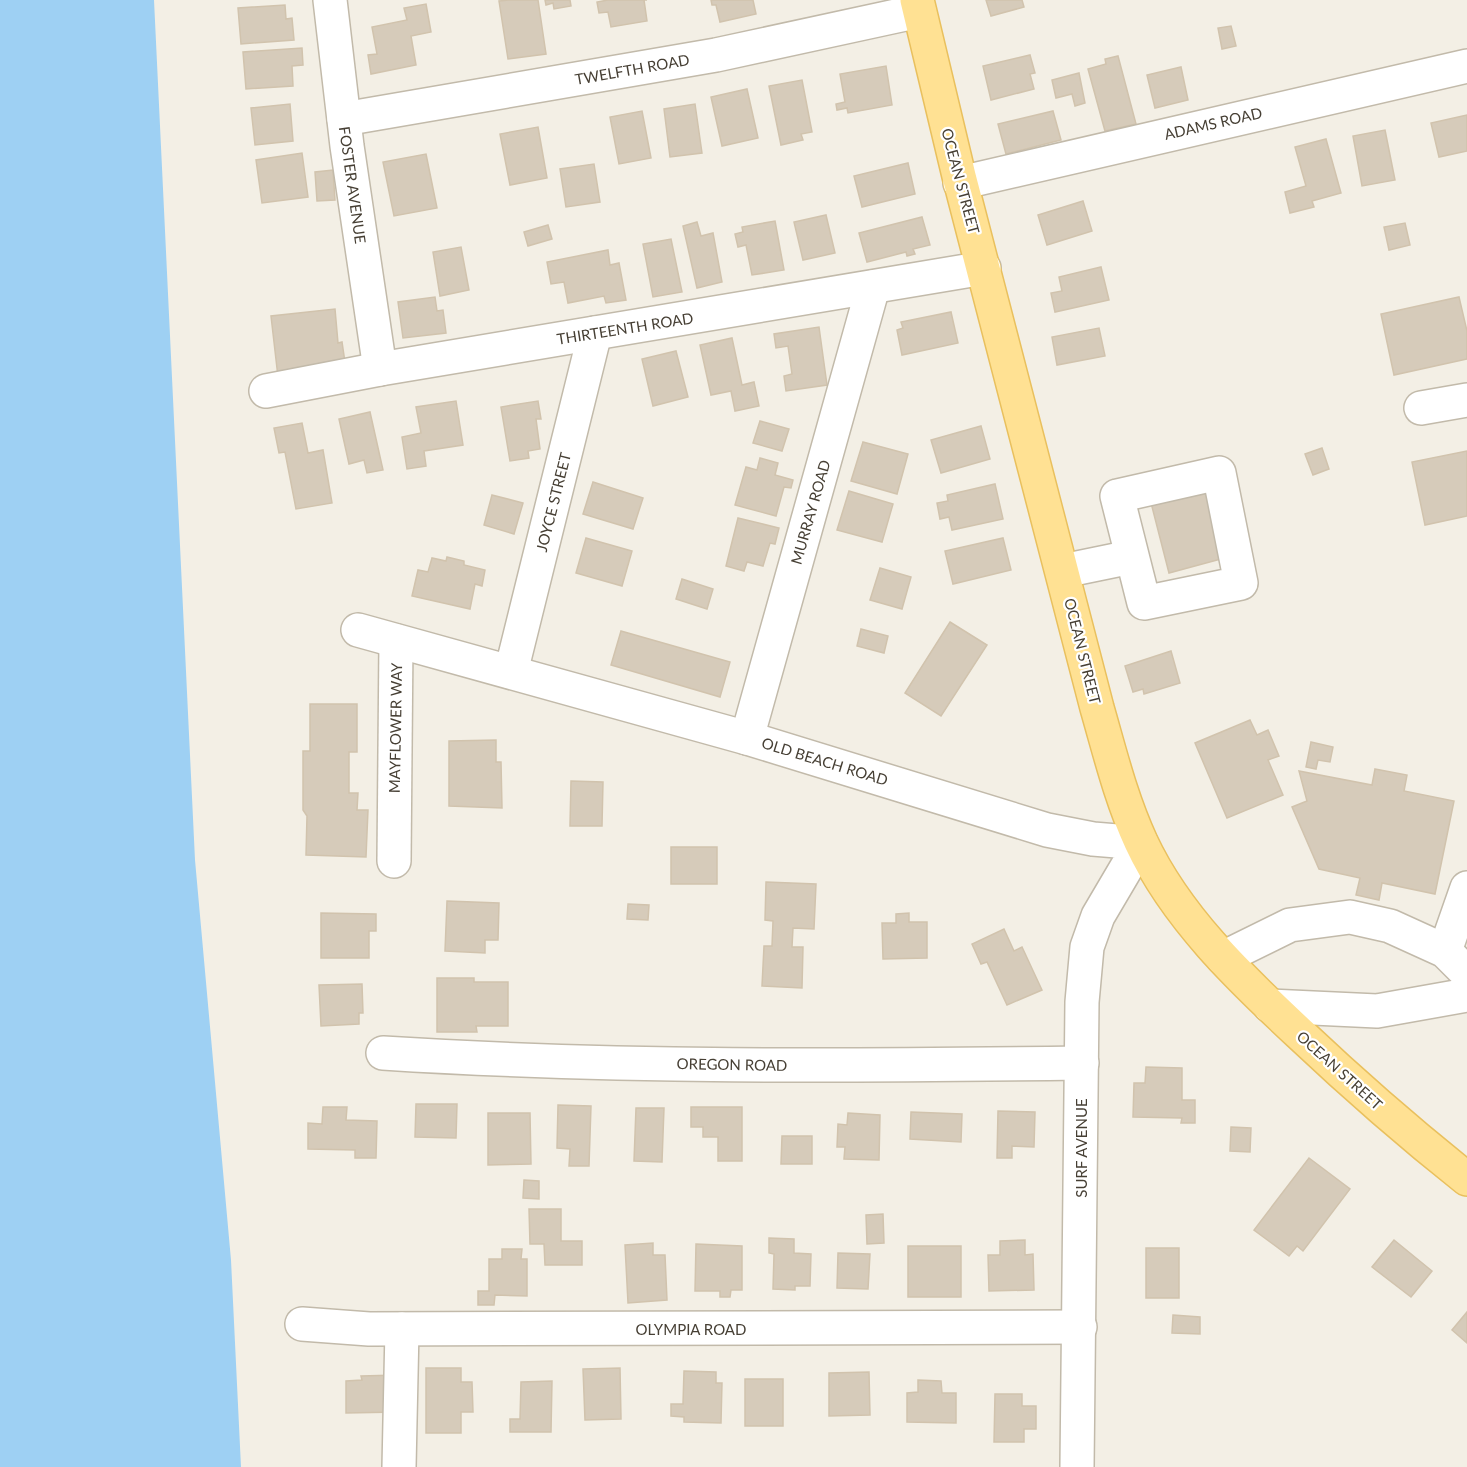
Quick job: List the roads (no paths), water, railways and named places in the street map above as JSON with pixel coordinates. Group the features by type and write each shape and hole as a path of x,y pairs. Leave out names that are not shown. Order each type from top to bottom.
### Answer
{"main road":[{"name":"OCEAN STREET","path":"918,5 960,183 1115,771 1141,843 1161,877 1222,958 1346,1077 1467,1179"}],"street":[{"name":"FOSTER AVENUE","path":"330,0 344,119 380,369"},
{"name":"TWELFTH ROAD","path":"344,119 716,55 918,5"},
{"name":"ADAMS ROAD","path":"960,183 1467,66"},
{"name":"THIRTEENTH ROAD","path":"267,391 380,369 984,268"},
{"name":"MURRAY ROAD","path":"747,738 873,286"},
{"name":"JOYCE STREET","path":"511,672 595,333"},
{"path":"1420,408 1467,400"},
{"path":"1219,473 1241,583 1144,603 1131,557 1117,496 1219,473"},
{"path":"1063,571 1131,557"},
{"path":"358,630 396,640"},
{"name":"MAYFLOWER WAY","path":"394,861 396,640 511,672"},
{"name":"OLD BEACH ROAD","path":"511,672 747,738 1047,830 1093,839 1141,843"},
{"name":"SURF AVENUE","path":"1077,1467 1082,1002 1087,947 1098,916 1141,843"},
{"path":"1222,958 1290,925 1350,917 1390,926 1456,962 1467,888"},
{"path":"1270,1006 1377,1011 1467,995"},
{"name":"OREGON ROAD","path":"383,1053 493,1060 816,1066 1082,1063"},
{"name":"OLYMPIA ROAD","path":"302,1324 369,1329 1080,1327"},
{"path":"399,1467 402,1329"}],"water":[{"path":"0,0 154,0 195,860 231,1260 241,1467 0,1467"}]}
